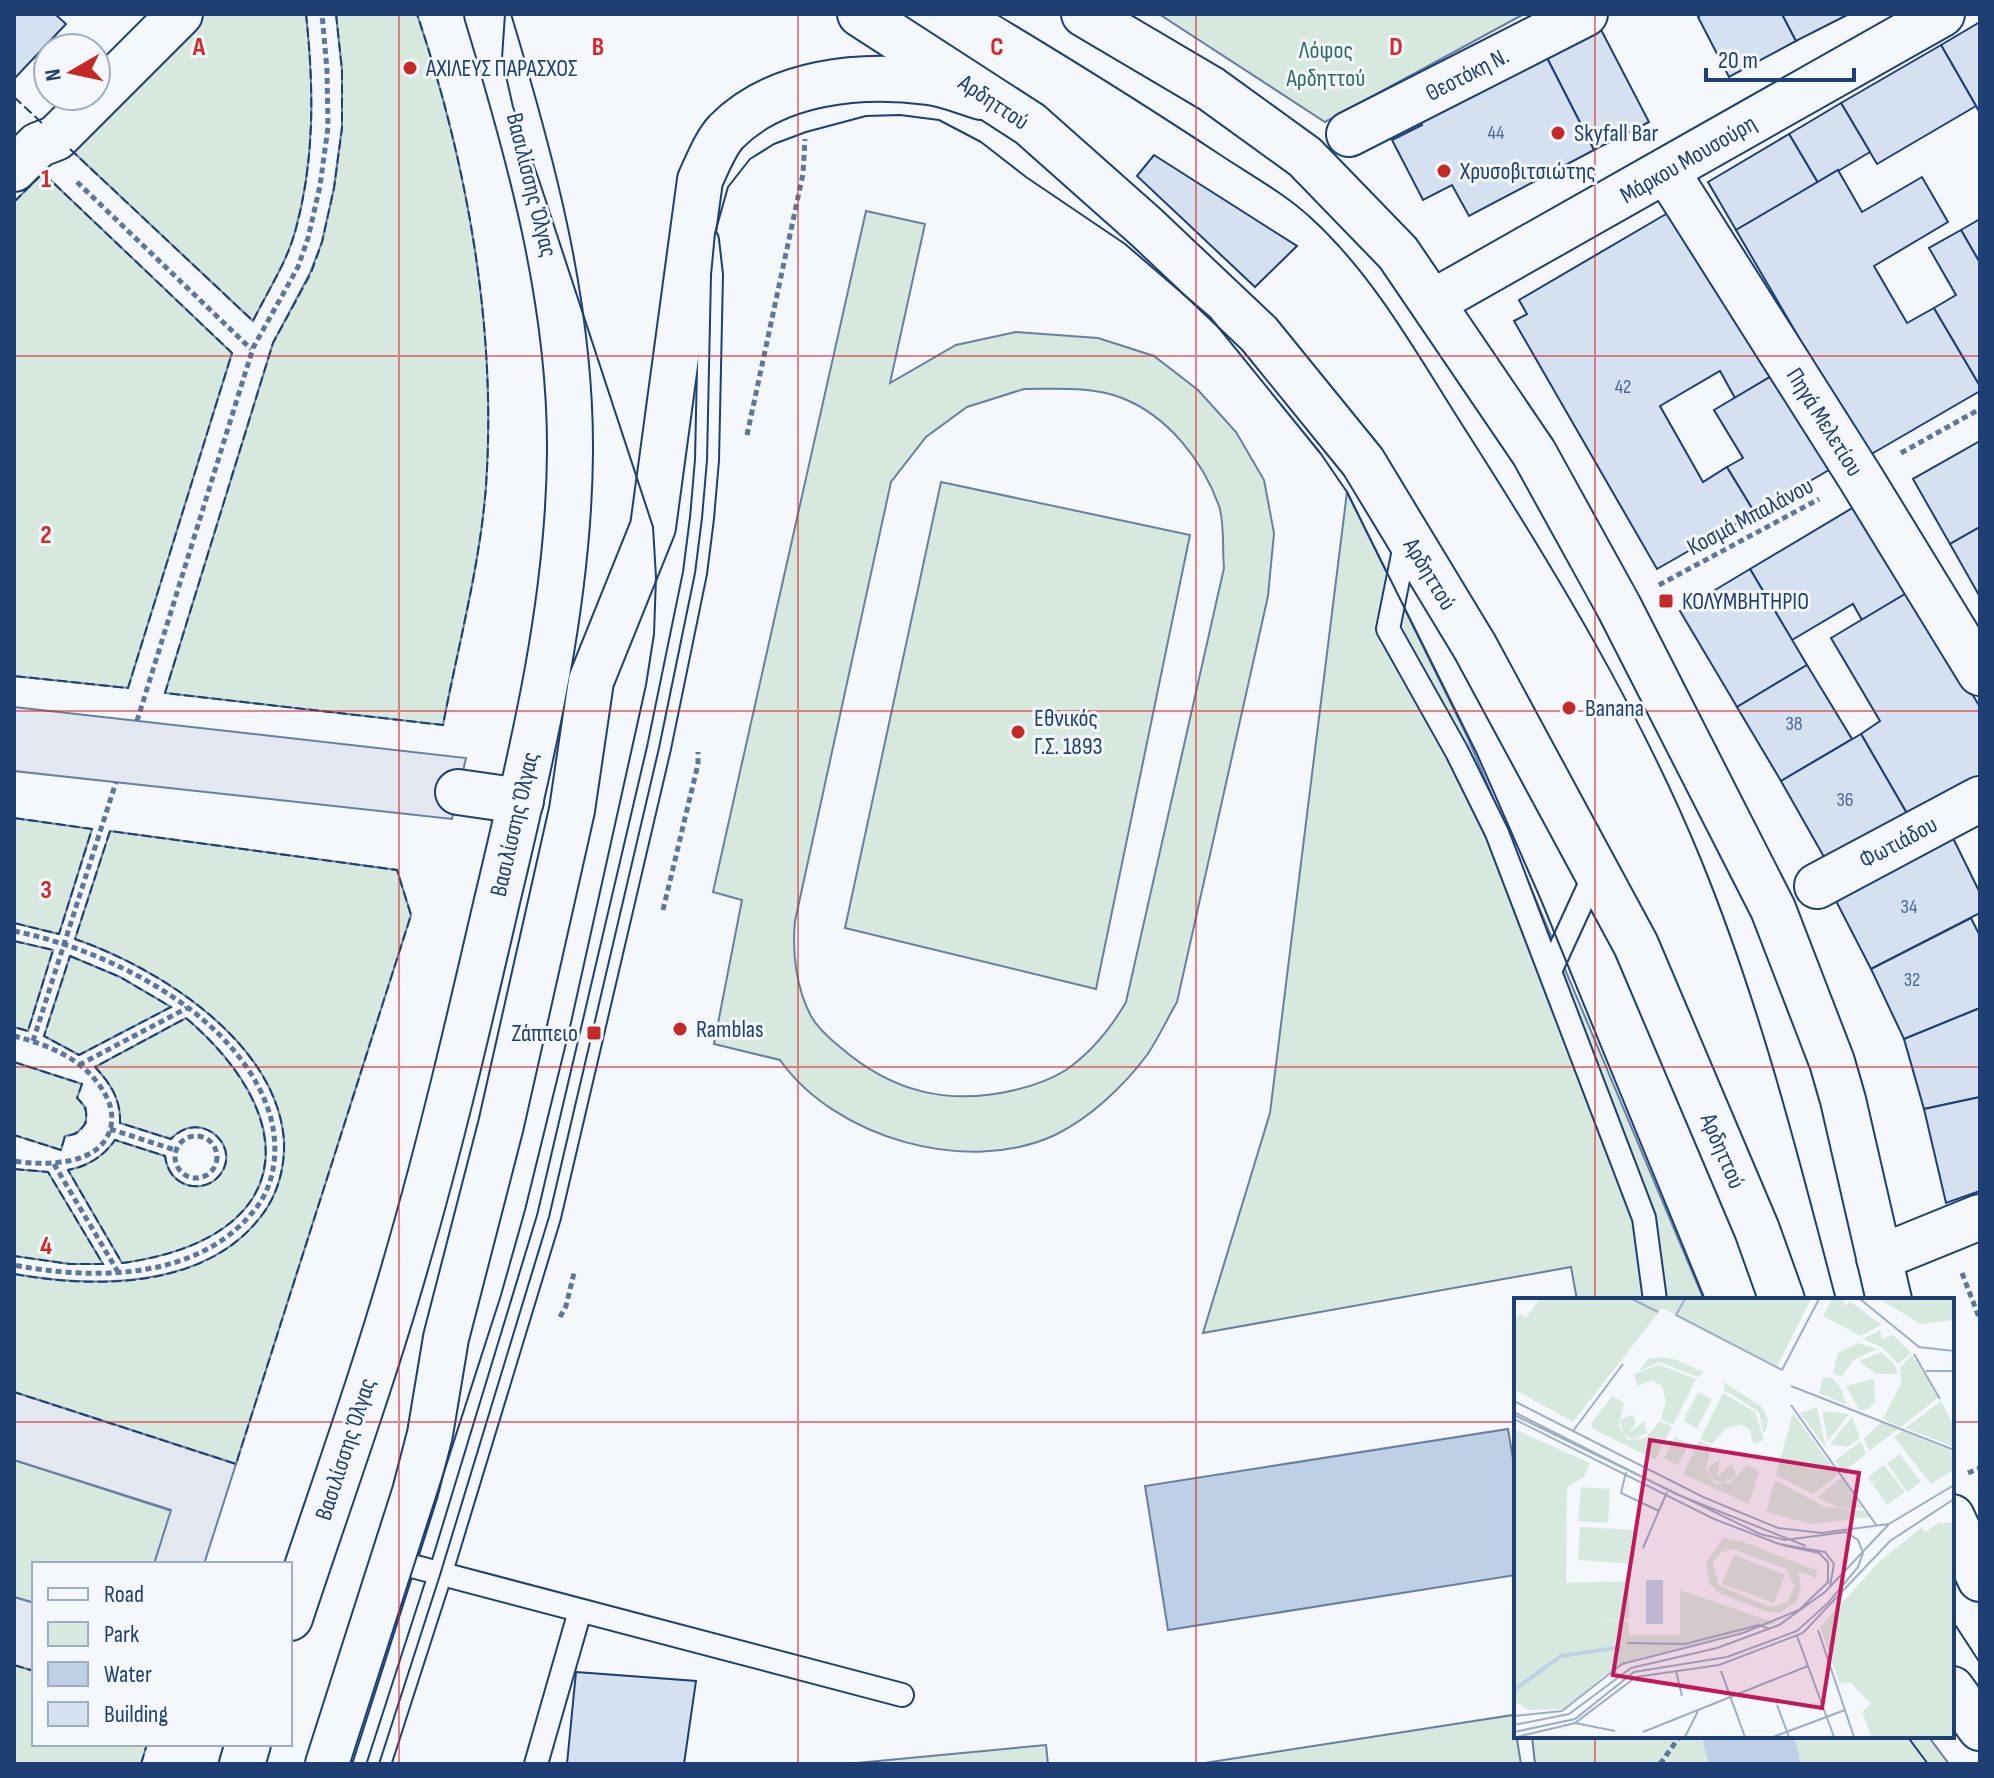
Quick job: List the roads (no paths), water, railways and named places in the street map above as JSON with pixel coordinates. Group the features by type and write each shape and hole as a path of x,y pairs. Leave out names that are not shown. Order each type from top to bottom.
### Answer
{"street":[{"path":"26,157 56,138 180,14"},
{"name":"Βασιλίσσης Όλγας","path":"292,1612 406,1266 451,1097 521,801 560,603 570,452 562,322 549,243 487,14"},
{"name":"Αρδηττού","path":"860,14 1030,124 1146,227 1259,334 1363,462 1475,647 1642,959 1757,1230 1781,1298"},
{"path":"1084,14 1211,89 1305,157 1377,228 1433,302 1534,453 1619,607 1773,909 1818,1019 1843,1100 1889,1298"},
{"name":"Θεοτόκη Ν.","path":"1349,134 1585,14"},
{"name":"Μάρκου Μουσούρη","path":"1433,302 1942,14"},
{"name":"Βασιλίσσης Όλγας","path":"328,1764 430,1434 446,1338 501,1125 572,810 591,681 653,527 700,180 724,133 750,114 786,95 822,84 869,80 931,82 991,100"},
{"name":"Πηγά Μελετίου","path":"1667,172 1980,673"},
{"path":"458,792 521,801"},
{"name":"Φωτιάδου","path":"1817,886 1980,799"},
{"path":"1879,1258 1980,1217"},
{"path":"1954,1521 1980,1579"},
{"path":"1954,1692 1980,1728"}],"lane":[{"path":"379,1764 549,1217 659,748 695,573 707,460 711,275 700,180"},
{"path":"1406,535 1388,629 1457,752 1497,833 1644,1218 1655,1298"},
{"path":"1551,969 1596,871"},
{"path":"393,1561 902,1695"},
{"path":"536,1764 580,1611"}],"water":[{"path":"1508,1429 1514,1465 1514,1575 1168,1630 1145,1486"}],"waterway":[{"path":"1747,1738 1756,1764"}],"tram line":[{"path":"350,1764 501,1295 525,1210 570,1027 646,685 654,634 656,577 653,527 513,107 502,58 505,14"},
{"path":"996,14 1136,100 1289,200 1335,242 1397,322 1564,590 1623,695 1676,802 1721,911 1759,1021 1835,1298"},
{"path":"379,1764 549,1217 659,748 695,573 702,518 715,233 728,187 750,159 774,144 806,132 866,116 900,115 939,120 981,142 1026,177 1125,244 1210,317 1321,454 1347,492 1477,754 1541,900 1704,1298"},
{"path":"1954,1623 1980,1663"},
{"path":"1908,1738 1928,1764"}],"place":[{"name":"ΑΧΙΛΕΥΣ ΠΑΡΑΣΧΟΣ","path":"410,68"},
{"name":"Skyfall Bar","path":"1558,133"},
{"name":"Χρυσοβιτσιώτης","path":"1444,171"},
{"name":"ΚΟΛΥΜΒΗΤΗΡΙΟ","path":"1666,601"},
{"name":"Banana","path":"1569,708"},
{"name":"Εθνικός Γ.Σ. 1893","path":"1018,732"},
{"name":"Ramblas","path":"680,1029"},
{"name":"Ζάππειο","path":"594,1033"}],"park label":[{"name":"Λόφος Αρδηττού","path":"1326,64"}]}
